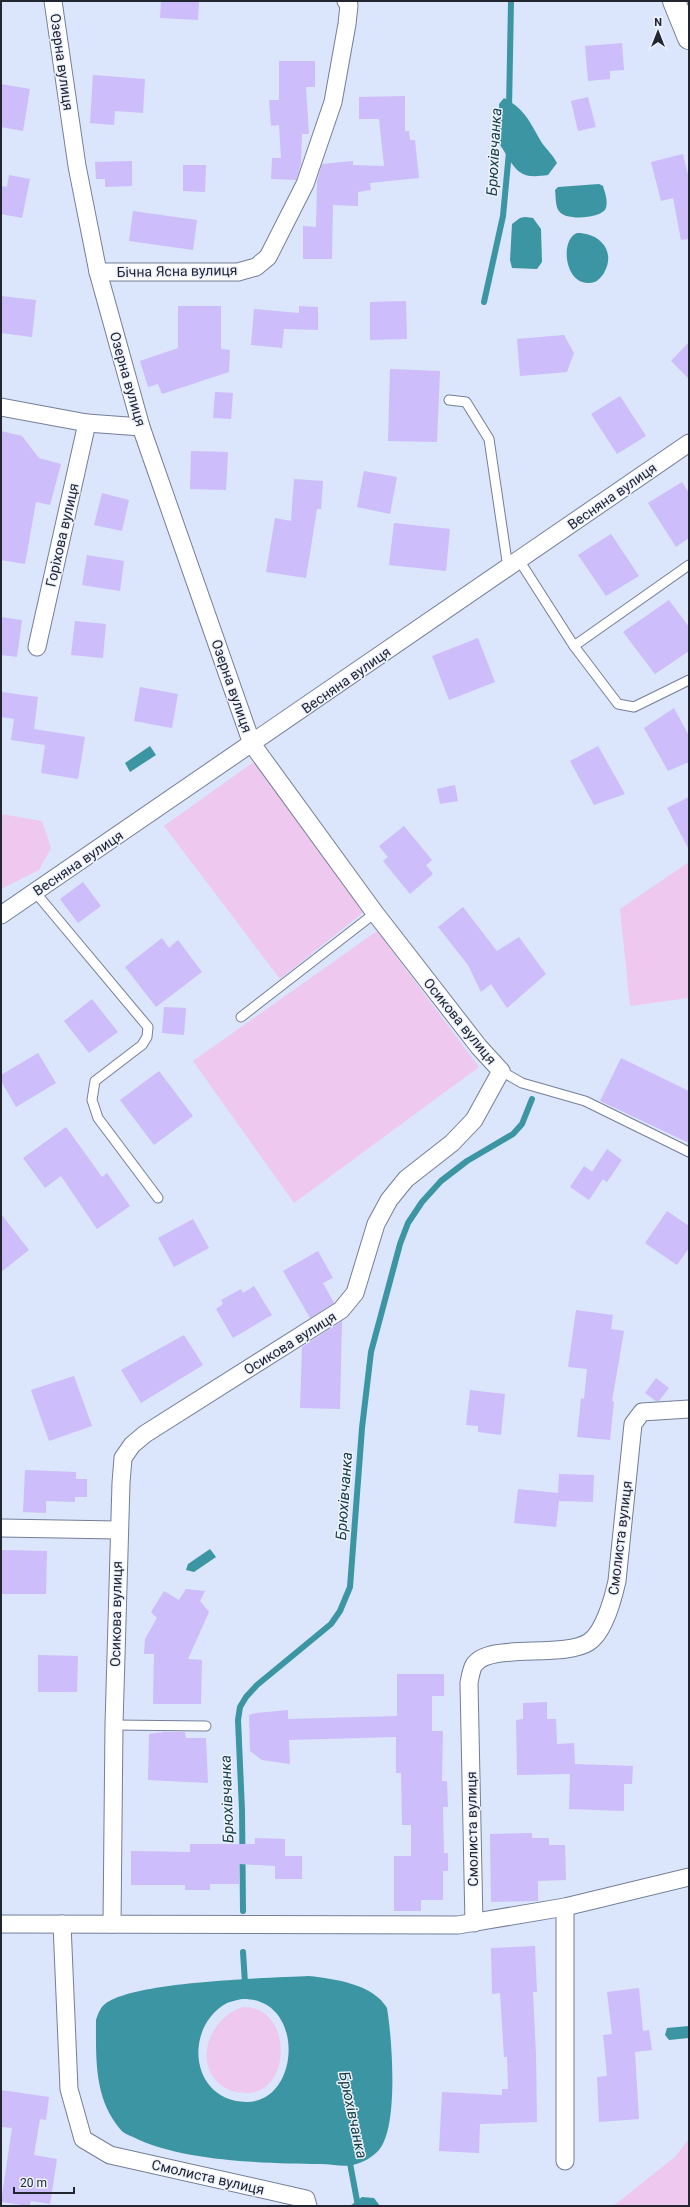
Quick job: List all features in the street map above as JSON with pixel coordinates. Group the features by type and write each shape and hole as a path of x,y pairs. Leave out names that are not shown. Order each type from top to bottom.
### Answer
{"main road":[{"path":"674,1 689,38"}],"street":[{"name":"Озерна вулиця","path":"53,1 77,166 98,272 141,427 252,744"},
{"name":"Бічна Ясна вулиця","path":"98,272 238,272 256,267 268,257 305,184 333,102 347,24 349,5 346,1"},
{"path":"1,407 87,423 141,427"},
{"name":"Горіхова вулиця","path":"36,647 87,423"},
{"name":"Весняна вулиця","path":"1,915 689,443"},
{"name":"Осикова вулиця","path":"112,1924 118,1530 123,1458 132,1445 145,1434 342,1310 355,1293 376,1224 389,1200 406,1179 452,1143 474,1120 501,1071 479,1047 375,913 252,744"},
{"name":"Смолиста вулиця","path":"474,1922 469,1683 474,1665 486,1656 576,1648 590,1641 603,1623 612,1604 616,1582 633,1424 642,1412 689,1409"},
{"path":"1,1528 118,1530"},
{"path":"1,1924 458,1925 565,1907 689,1877"},
{"path":"565,1907 565,2160"},
{"name":"Смолиста вулиця","path":"62,1924 69,2089 83,2139 110,2155 306,2199 308,2206"}],"lane":[{"path":"449,400 466,402 488,439 514,564 618,704 634,707 689,680"},
{"path":"574,646 689,565"},
{"path":"35,892 148,1027 147,1037 142,1045 95,1081 92,1100 98,1118 158,1198"},
{"path":"241,1017 375,913"},
{"path":"501,1071 522,1083 585,1102 689,1152"},
{"path":"114,1725 206,1726"}],"shaded area":[{"path":"255,761 370,907 280,979 164,826"},
{"path":"1,814 42,821 51,848 39,870 1,889"},
{"path":"689,862 689,998 630,1006 620,909"},
{"path":"377,931 479,1067 294,1203 193,1061"},
{"path":"243,2007 260,2010 271,2020 278,2034 281,2050 278,2066 272,2080 260,2090 245,2093 236,2092 222,2086 213,2076 208,2065 207,2053 209,2041 214,2030 222,2020 232,2012"},
{"path":"689,2139 689,2206 613,2206 675,2157"}],"water":[{"path":"504,98 523,112 542,143 557,163 548,175 532,176 521,173 513,165 497,141 494,126 499,104"},
{"path":"599,184 603,186 607,205 603,212 598,215 575,217 562,214 559,211 556,204 555,190 558,187"},
{"path":"520,218 533,218 541,229 542,262 537,269 512,268 510,260 512,224"},
{"path":"577,233 593,236 604,245 607,251 608,258 604,273 594,282 589,283 581,281 574,276 567,261 568,243"},
{"path":"150,746 156,755 130,772 125,763"},
{"path":"210,1549 216,1557 194,1572 186,1570 188,1564"},
{"path":"309,1976 341,1981 363,1988 373,1993 387,2008 391,2040 392,2103 385,2139 377,2153 364,2161 349,2166 224,2160 175,2152 127,2135 121,2130 105,2104 98,2078 96,2020 100,2009 105,2004 120,1996 143,1990 171,1986 202,1982","holes":["242,1999 263,2003 277,2014 286,2031 289,2050 286,2069 278,2086 264,2098 246,2102 227,2098 213,2089 204,2077 199,2061 199,2045 204,2028 213,2014 227,2003"]},
{"path":"689,2026 689,2038 669,2040 665,2035 667,2028"},
{"path":"362,2197 374,2198 380,2206 350,2206"}],"building":[{"path":"161,1 199,1 198,20 160,18"},
{"path":"622,43 624,70 610,71 610,79 588,81 585,46"},
{"path":"279,61 315,61 315,87 306,87 309,134 302,134 301,164 296,180 271,179 272,158 281,158 279,125 271,126 269,100 279,100"},
{"path":"93,75 145,79 143,113 115,111 114,125 90,123"},
{"path":"1,84 30,89 23,131 1,127"},
{"path":"405,96 405,131 409,131 410,140 415,140 419,178 370,183 371,190 358,192 358,206 333,205 332,259 303,259 303,226 316,227 317,181 322,164 353,161 353,165 384,166 379,119 359,119 359,97"},
{"path":"588,97 596,127 578,131 571,101"},
{"path":"683,154 689,179 689,239 681,240 673,198 661,201 651,162"},
{"path":"132,161 132,186 105,187 105,179 96,179 95,162"},
{"path":"183,165 206,165 205,192 183,191"},
{"path":"9,175 30,179 22,218 1,214 1,186 7,187"},
{"path":"133,211 197,220 193,250 129,241"},
{"path":"1,296 36,300 32,337 1,333"},
{"path":"406,301 407,339 370,340 370,302"},
{"path":"178,306 221,306 221,349 230,350 229,372 162,394 158,384 148,387 140,361 178,348"},
{"path":"299,306 318,307 318,330 284,329 282,348 251,345 254,309 299,313"},
{"path":"564,335 574,353 567,372 520,376 517,339"},
{"path":"689,342 689,379 671,361"},
{"path":"390,369 440,371 437,442 388,441"},
{"path":"215,392 233,393 231,419 213,418"},
{"path":"620,396 646,436 617,454 591,414"},
{"path":"1,431 22,436 39,458 61,464 50,505 36,502 25,564 1,560"},
{"path":"191,451 228,452 226,490 190,489"},
{"path":"364,471 397,477 390,514 357,507"},
{"path":"294,479 323,481 321,509 317,509 306,578 266,572 275,518 291,521"},
{"path":"682,482 689,493 689,538 676,547 648,503"},
{"path":"102,493 129,500 122,531 94,525"},
{"path":"394,523 450,529 446,571 389,565"},
{"path":"611,534 639,576 606,596 578,555"},
{"path":"87,555 124,561 120,591 82,585"},
{"path":"669,600 689,627 689,651 655,674 623,632"},
{"path":"1,617 22,620 17,657 1,655"},
{"path":"75,621 106,624 103,658 71,655"},
{"path":"478,638 495,682 449,700 432,656"},
{"path":"140,687 178,694 172,728 134,721"},
{"path":"1,692 38,697 34,729 85,737 78,779 41,773 45,745 11,740 14,719 1,717"},
{"path":"674,708 689,736 689,762 668,771 644,728"},
{"path":"598,746 625,794 594,805 570,761"},
{"path":"455,785 458,801 440,804 437,789"},
{"path":"689,797 689,850 667,808"},
{"path":"404,826 432,860 426,865 433,874 410,894 383,861 388,857 379,846"},
{"path":"83,882 101,906 78,923 60,899"},
{"path":"463,907 497,951 519,937 546,974 507,1008 491,984 481,992 468,965 438,927"},
{"path":"162,938 169,948 178,940 202,972 156,1007 125,967"},
{"path":"92,999 118,1032 89,1053 64,1021"},
{"path":"164,1007 186,1008 184,1035 162,1033"},
{"path":"38,1053 56,1083 16,1107 1,1081 1,1075"},
{"path":"621,1058 689,1091 689,1143 600,1101"},
{"path":"159,1071 193,1116 154,1145 120,1100"},
{"path":"66,1127 102,1177 107,1173 130,1206 97,1229 61,1176 45,1188 23,1158"},
{"path":"607,1149 622,1160 607,1182 592,1172"},
{"path":"584,1166 603,1179 589,1200 570,1187"},
{"path":"667,1211 689,1226 689,1248 677,1265 645,1243"},
{"path":"1,1214 29,1250 1,1272"},
{"path":"193,1219 209,1248 174,1267 158,1238"},
{"path":"318,1251 333,1278 323,1283 334,1303 310,1318 283,1271"},
{"path":"254,1286 272,1315 233,1338 216,1309 223,1304 221,1300 241,1289 243,1293"},
{"path":"576,1310 613,1315 611,1329 624,1331 612,1401 614,1402 610,1440 577,1437 581,1398 584,1399 587,1369 568,1367"},
{"path":"342,1321 340,1409 300,1408 302,1347"},
{"path":"184,1335 203,1365 141,1403 121,1370"},
{"path":"74,1376 92,1426 49,1441 31,1390"},
{"path":"656,1378 669,1388 659,1401 656,1401 645,1393"},
{"path":"470,1390 505,1394 501,1435 478,1432 478,1426 466,1425"},
{"path":"25,1470 76,1472 76,1479 87,1479 87,1497 75,1497 75,1502 46,1501 46,1513 23,1512"},
{"path":"559,1474 594,1475 593,1502 559,1501 556,1527 514,1523 518,1489 558,1493"},
{"path":"1,1550 47,1551 46,1594 1,1594"},
{"path":"186,1589 205,1591 200,1601 209,1612 188,1659 202,1660 201,1704 153,1704 154,1654 144,1654 145,1639 157,1618 151,1612 164,1591 179,1600"},
{"path":"38,1655 78,1656 77,1692 38,1692"},
{"path":"397,1674 444,1674 444,1696 432,1696 432,1731 443,1731 442,1781 447,1781 448,1807 443,1807 444,1853 448,1853 448,1871 443,1871 443,1900 421,1900 421,1911 394,1911 394,1856 411,1856 411,1825 402,1825 401,1773 396,1773 396,1737 289,1740 290,1764 262,1760 250,1751 249,1715 256,1713 288,1710 288,1719 397,1716"},
{"path":"547,1702 547,1719 556,1719 557,1744 574,1743 575,1764 633,1766 632,1784 624,1784 624,1811 569,1809 570,1774 517,1775 516,1720 523,1719 523,1703"},
{"path":"185,1732 186,1738 206,1738 208,1783 148,1780 149,1734"},
{"path":"532,1833 532,1838 549,1838 549,1845 565,1845 566,1880 538,1881 538,1901 491,1902 490,1834"},
{"path":"255,1838 285,1839 285,1856 302,1856 302,1879 275,1879 275,1866 239,1864 239,1884 210,1884 210,1890 185,1890 185,1885 131,1885 131,1851 190,1852 190,1844 255,1844"},
{"path":"535,1946 537,1992 533,1992 537,2122 480,2124 479,2153 439,2151 442,2092 502,2095 502,2089 508,2089 507,2057 504,2057 500,1993 492,1994 491,1948"},
{"path":"639,1988 643,2031 649,2030 652,2050 635,2052 639,2119 599,2122 597,2077 607,2076 603,2035 612,2034 607,1992"},
{"path":"1,2090 49,2097 46,2120 40,2119 34,2155 57,2159 50,2204 31,2201 29,2206 1,2202 12,2128 1,2127"}],"waterway":[{"name":"Брюхівчанка","path":"509,109 511,1"},
{"name":"Брюхівчанка","path":"484,302 503,216 509,152"},
{"name":"Брюхівчанка","path":"243,1911 242,1810 238,1720 240,1707 246,1697 257,1685 331,1624 340,1611 350,1587 362,1428 371,1352 400,1244 408,1223 422,1202 441,1181 467,1161 513,1134 522,1124 532,1099"},
{"name":"Брюхівчанка","path":"243,1952 245,1983 248,1985"},
{"name":"Брюхівчанка","path":"349,2158 358,2206"}]}
